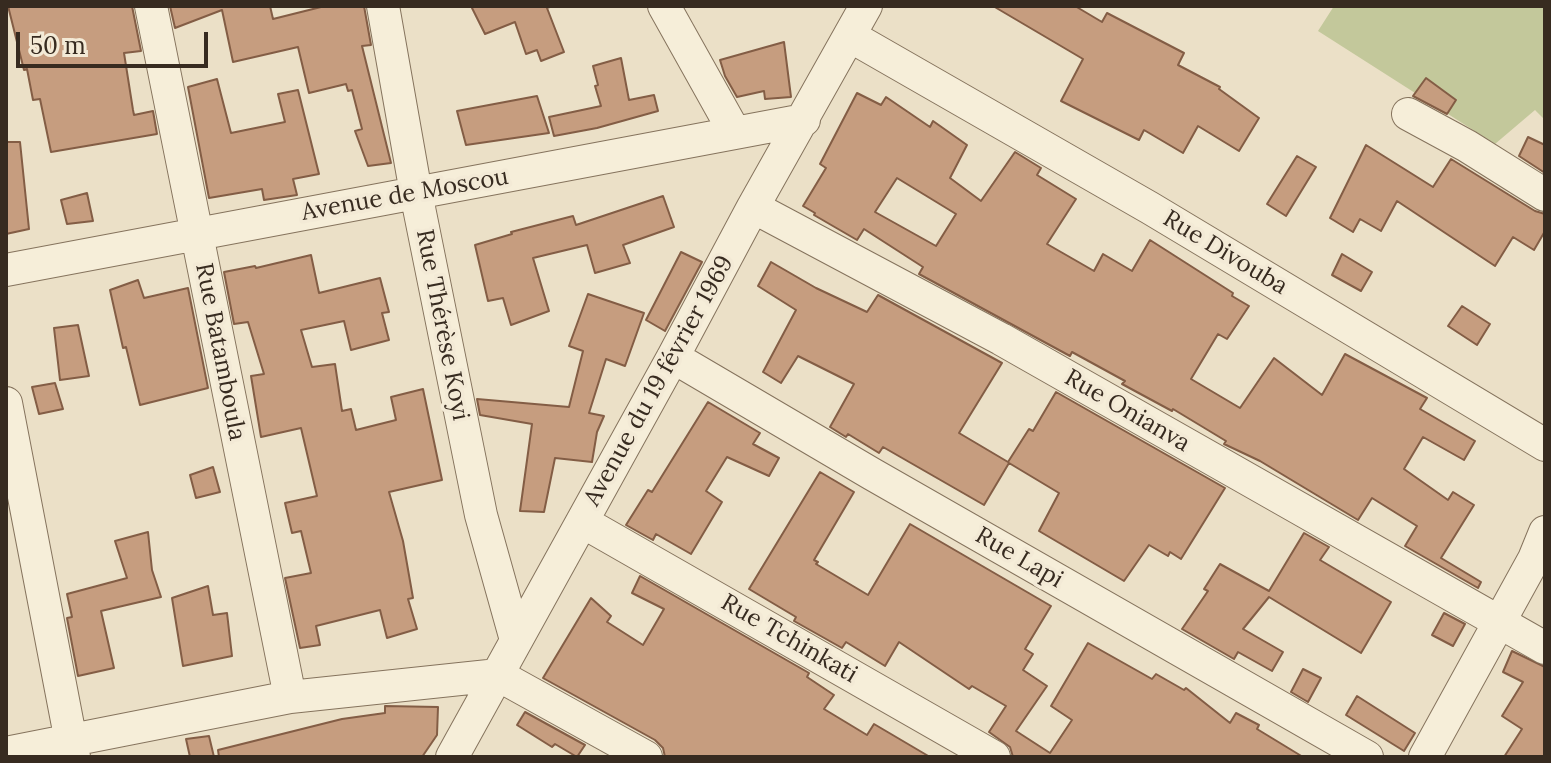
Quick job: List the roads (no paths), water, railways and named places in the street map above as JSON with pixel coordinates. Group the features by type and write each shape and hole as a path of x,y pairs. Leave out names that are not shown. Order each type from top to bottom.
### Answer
{"street":[{"name":"Rue Batamboula","path":"151,6 290,697"},
{"name":"Rue Thérèse Koyi","path":"383,6 416,193 481,515 516,640"},
{"path":"664,6 735,133"},
{"name":"Avenue du 19 février 1969","path":"452,757 866,6"},
{"name":"Rue Divouba","path":"850,36 1150,208 1545,445"},
{"path":"1408,114 1467,146 1545,195"},
{"name":"Avenue de Moscou","path":"6,270 804,120"},
{"name":"Rue Onianva","path":"753,207 1001,339 1545,648"},
{"name":"Rue Lapi","path":"673,357 1367,757"},
{"path":"6,403 73,749"},
{"name":"Rue Tchinkati","path":"583,522 994,757"},
{"path":"1425,757 1534,559 1545,532"},
{"path":"6,753 73,749 290,697 498,675 646,757"}]}
